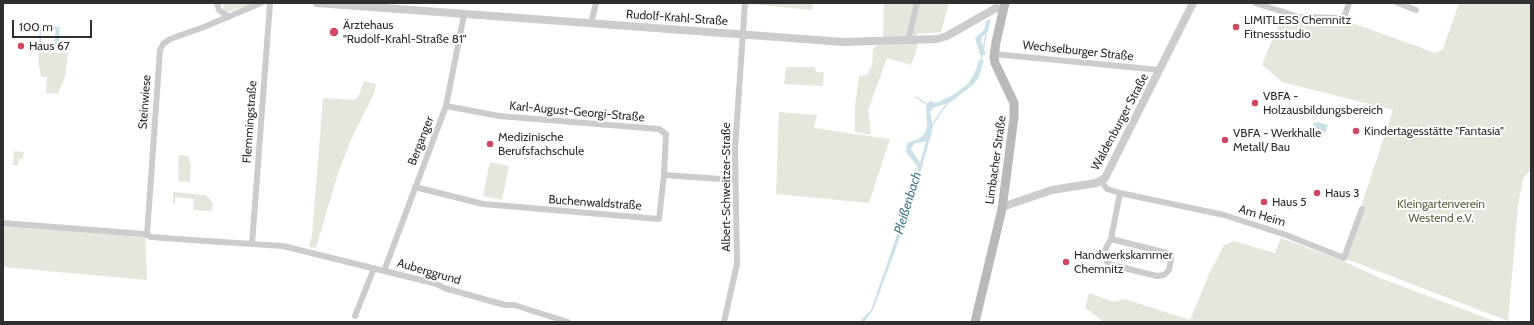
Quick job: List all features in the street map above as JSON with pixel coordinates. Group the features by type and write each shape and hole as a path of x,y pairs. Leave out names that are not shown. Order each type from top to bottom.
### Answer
{"main road":[{"name":"Limbacher Straße","path":"975,322 1002,207 1014,110 1014,103 995,63 994,54 1002,7"}],"street":[{"path":"217,3 219,10 229,17"},
{"name":"Steinwiese","path":"146,235 160,50 164,41 229,17 261,3"},
{"name":"Flemmingstraße","path":"252,244 270,3"},
{"name":"Rudolf-Krahl-Straße","path":"317,3 844,42 937,39 947,36 984,15 1002,7"},
{"path":"592,24 596,3"},
{"name":"Albert-Schweitzer-Straße","path":"724,322 737,264 735,149 745,3"},
{"path":"908,41 916,3"},
{"name":"Waldenburger Straße","path":"1002,207 1052,190 1101,181 1106,178 1193,3"},
{"path":"1255,3 1299,17 1339,18 1345,15 1349,3"},
{"path":"1398,3 1416,10"},
{"name":"Berganger","path":"384,270 446,106 464,15"},
{"name":"Wechselburger Straße","path":"994,54 1160,70"},
{"name":"Karl-August-Georgi-Straße","path":"446,106 499,116 659,129 666,134 664,175"},
{"path":"664,175 735,180"},
{"name":"Buchenwaldstraße","path":"415,187 483,204 659,219 664,175"},
{"name":"Am Heim","path":"1101,181 1107,189 1224,215 1286,234 1344,258 1362,209"},
{"path":"1111,239 1167,254 1171,259 1169,270 1164,275 1157,276 1112,265 1107,262 1104,256 1106,245 1111,239 1120,193"},
{"path":"3,223 177,239 252,244"},
{"name":"Auberggrund","path":"252,244 283,246 384,270 568,322"},
{"path":"355,316 374,268"}],"green space":[{"path":"224,3 250,3 251,5 227,12 223,9"},
{"path":"751,3 813,3 812,10"},
{"path":"884,3 949,3 941,32 917,34 917,48 911,65 887,58 868,110 871,135 855,132 855,106 859,76 867,75 872,65 873,48 883,41"},
{"name":"Kleingartenverein Westend e.V.","path":"1459,3 1531,3 1531,169 1523,179 1518,206 1508,321 1344,258 1393,110 1282,82 1262,65 1282,16 1347,21 1435,53 1443,49"},
{"path":"39,53 68,53 65,77 58,94 46,93 47,77 41,77 38,59"},
{"path":"786,67 815,67 816,72 824,72 823,86 784,84"},
{"path":"364,81 376,84 374,94 351,140 339,170 316,248 309,247 312,235 323,98 355,100 359,95"},
{"path":"779,112 817,115 814,128 890,139 869,203 776,194"},
{"path":"14,151 24,152 23,159 19,159 18,166 13,165"},
{"path":"179,155 188,156 191,165 190,182 178,181"},
{"path":"490,162 509,166 502,200 483,196"},
{"path":"173,192 205,195 213,204 211,211 193,210 194,199 175,197 175,204 173,203"},
{"path":"1283,197 1294,202 1292,208 1290,209 1279,205 1279,199"},
{"path":"3,225 145,237 147,280 3,267"},
{"path":"1281,238 1343,261 1380,278 1497,322 1104,322 1085,308 1089,293 1114,302 1125,299 1190,320 1209,274 1224,245 1234,241 1275,253"}],"water":[{"path":"991,18 988,32 982,37 981,42 985,55 980,55 975,38 984,30 986,21"},
{"path":"40,26 60,27 58,48 39,48","holes":["41,28 56,29 54,44 41,44"]},
{"path":"979,60 984,60 979,77 974,84 951,102 933,108 930,112 933,126 908,216 904,214 918,172 917,166 906,152 907,143 920,138 925,133 927,127 926,105 930,101 936,103 953,95 968,84 976,70","holes":["926,141 920,163 911,149 914,144"]},
{"path":"1318,122 1328,125 1325,133 1313,128 1313,123"},
{"path":"901,223 905,224 873,310 864,322 859,322 871,310"}],"waterway":[{"path":"983,50 986,34"},
{"name":"Pleißenbach","path":"981,62 982,54"},
{"path":"916,97 928,105"},
{"path":"932,125 948,102"},
{"name":"Pleißenbach","path":"902,225 906,213"}],"place":[{"name":"LIMITLESS Chemnitz Fitnessstudio","path":"1236,27"},
{"name":"Ärztehaus \"Rudolf-Krahl-Straße 81\"","path":"334,32"},
{"name":"Haus 67","path":"21,46"},
{"name":"VBFA - Holzausbildungsbereich","path":"1255,103"},
{"name":"Kindertagesstätte \"Fantasia\"","path":"1356,131"},
{"name":"VBFA - Werkhalle Metall/ Bau","path":"1225,140"},
{"name":"Medizinische Berufsfachschule","path":"490,144"},
{"name":"Haus 3","path":"1317,193"},
{"name":"Haus 5","path":"1264,202"},
{"name":"Handwerkskammer Chemnitz","path":"1066,262"}]}
